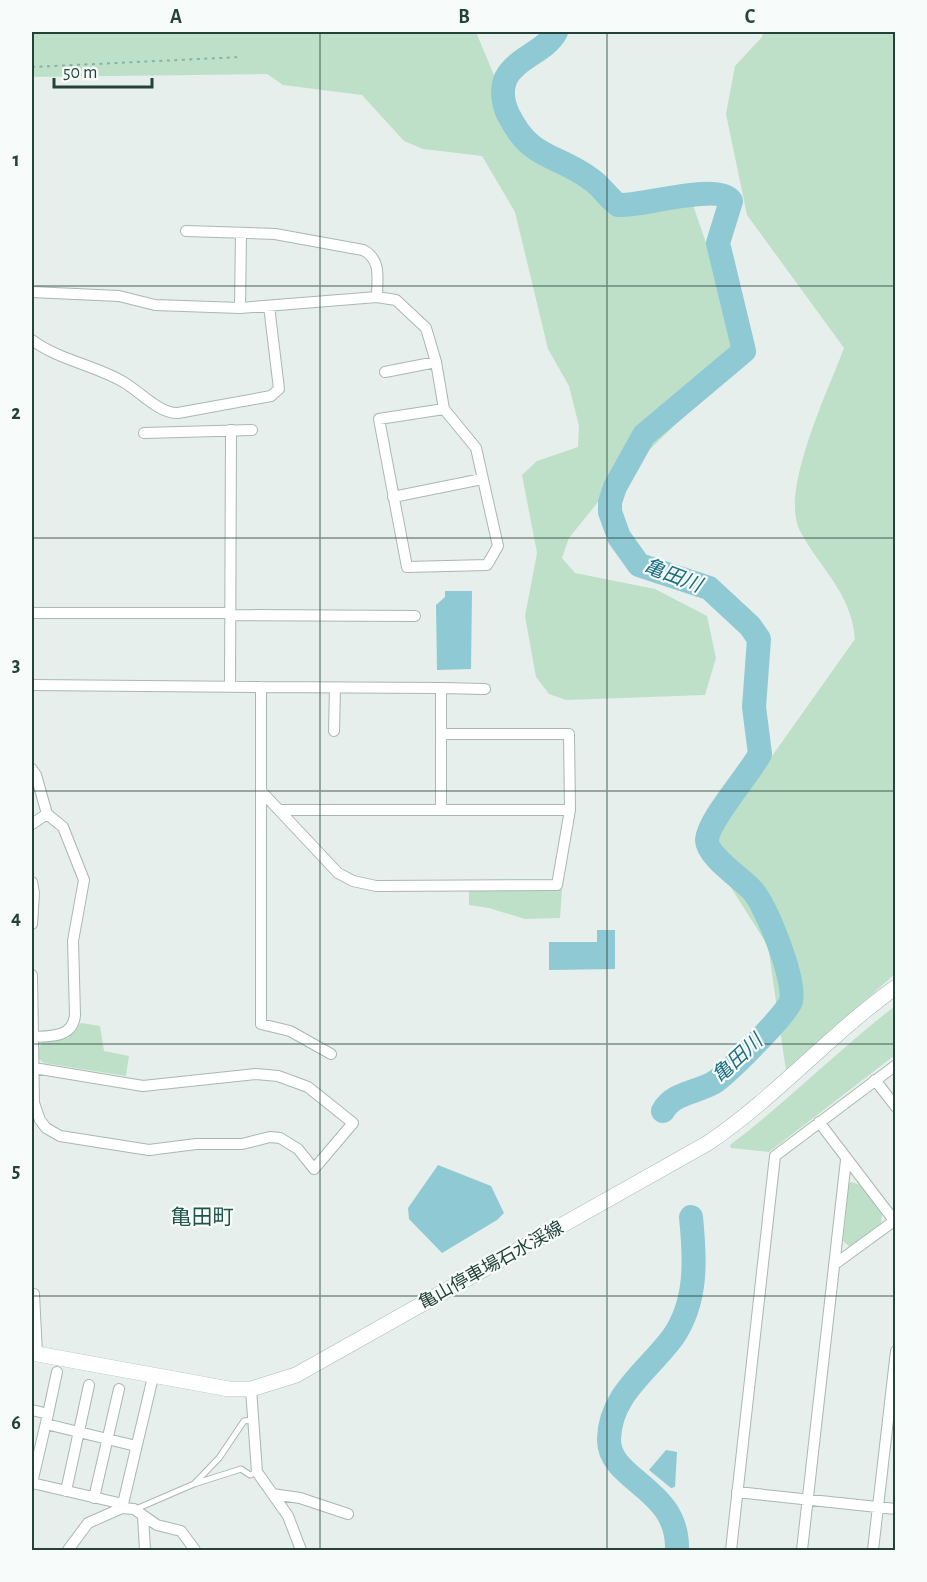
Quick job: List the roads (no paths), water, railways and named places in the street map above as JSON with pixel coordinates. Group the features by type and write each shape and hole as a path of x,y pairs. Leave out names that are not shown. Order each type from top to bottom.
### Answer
{"main road":[{"name":"亀山停車場石水渓線","path":"34,1354 196,1385 251,1389 296,1375 708,1143 746,1117 868,1007 896,987"}],"street":[{"path":"186,231 275,234 363,250 372,257 377,266 377,297"},
{"path":"240,308 241,233"},
{"path":"32,292 119,296 155,304 240,308 377,297 396,300 426,328 436,362 444,410 476,448 498,546 487,565 407,567 379,419 444,410"},
{"path":"32,340 46,350 124,382 166,410 178,413 271,396 279,388 269,306"},
{"path":"385,372 436,362"},
{"path":"230,687 231,430"},
{"path":"144,433 252,430"},
{"path":"393,496 482,479"},
{"path":"32,613 415,616"},
{"path":"32,685 485,689"},
{"path":"261,687 261,1024 290,1031 331,1054"},
{"path":"334,688 334,731"},
{"path":"441,688 441,810"},
{"path":"261,791 338,873 353,881 376,886 557,885 570,810 569,734 441,734"},
{"path":"32,769 36,774 47,814 63,827 84,880 73,941 75,1022 67,1032 59,1035 32,1037"},
{"path":"280,810 570,810"},
{"path":"32,824 47,814"},
{"path":"32,882 34,893 32,924"},
{"path":"32,975 32,1037 34,1068 37,1113 46,1128 60,1136 149,1150 196,1144 242,1144 270,1137 280,1138 298,1149 314,1169 353,1123 308,1087 278,1076 256,1074 143,1086 34,1068"},
{"path":"731,1551 775,1156 896,1065"},
{"path":"875,1080 896,1107"},
{"path":"819,1122 895,1222 835,1264"},
{"path":"802,1551 846,1160"},
{"path":"34,1294 34,1354"},
{"path":"873,1551 896,1351"},
{"path":"57,1372 32,1484 122,1506 139,1513 157,1525 181,1531 195,1551"},
{"path":"122,1506 153,1377"},
{"path":"66,1491 89,1385"},
{"path":"94,1498 119,1389"},
{"path":"251,1389 257,1472 288,1516 301,1551"},
{"path":"32,1410 79,1432 136,1446"},
{"path":"737,1492 896,1509"},
{"path":"272,1494 300,1498 348,1514"},
{"path":"68,1551 88,1523 122,1506"},
{"path":"139,1513 145,1551"}],"lane":[{"path":"194,1484 219,1458 244,1421 255,1420"},
{"path":"139,1513 194,1484 241,1469 250,1475 257,1472"}],"water":[{"path":"445,591 472,591 471,669 437,670 436,605 445,597"},
{"path":"597,930 615,930 615,969 549,970 549,942 597,942"},
{"path":"438,1165 491,1186 504,1213 497,1220 442,1253 409,1219 408,1208"},
{"path":"666,1450 677,1452 675,1487 671,1488 649,1470"}],"waterway":[{"name":"亀田川","path":"556,32 545,45 517,65 504,82 503,96 506,110 526,141 535,149 592,180 618,205 695,194 723,196 731,201 718,243 744,351 644,435 615,487 610,502 610,512 619,537 639,565 709,588 750,626 759,639 754,707 760,754 714,821 707,840 712,853 752,890 765,911 785,961 791,1001 769,1030 720,1078 672,1100 663,1111"},
{"name":"亀田川","path":"677,1550 675,1529 667,1512 656,1498 619,1465 612,1453 609,1439 611,1423 623,1396 673,1337 687,1309 694,1263 691,1217"}],"district":[{"name":"亀田町","path":"202,1217"}]}
